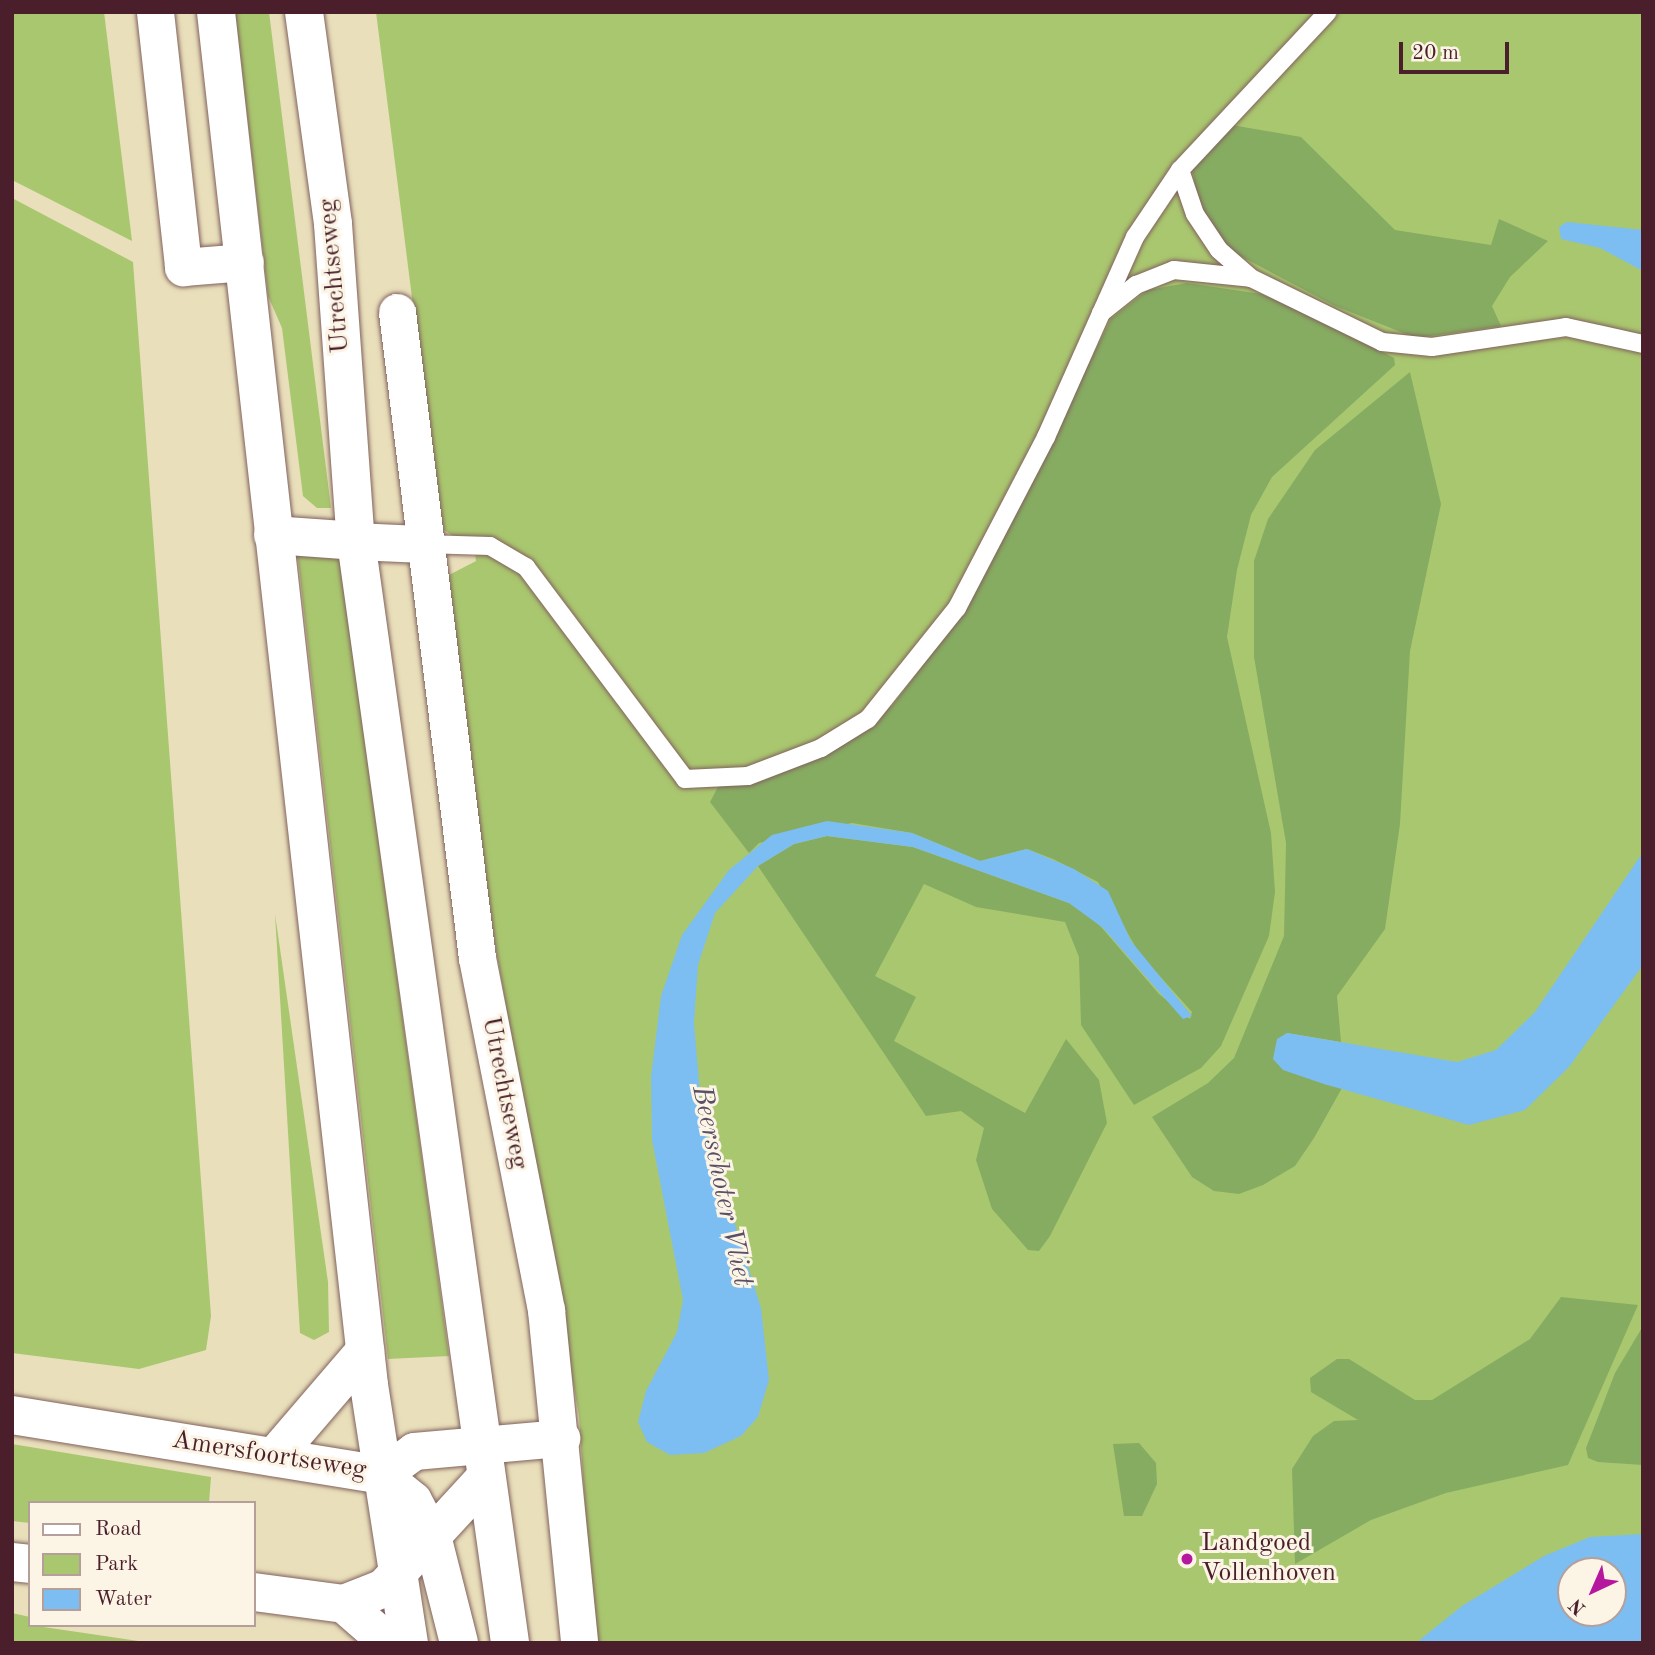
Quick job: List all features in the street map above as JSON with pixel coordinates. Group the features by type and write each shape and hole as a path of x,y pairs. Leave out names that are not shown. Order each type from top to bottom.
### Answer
{"main road":[{"path":"215,12 365,1351 381,1475 410,1643"},
{"name":"Utrechtseweg","path":"304,12 332,224 356,541 510,1643"},
{"path":"273,535 356,541"},
{"path":"274,1457 365,1351"},
{"name":"Amersfoortseweg","path":"12,1415 381,1475"},
{"path":"256,1592 344,1604 369,1598 398,1576 432,1536 484,1460"},
{"path":"381,1475 413,1501 432,1536 459,1643"},
{"path":"344,1604 389,1643"}],"street":[{"path":"155,12 183,267 245,262"},
{"name":"Utrechtseweg","path":"397,312 423,544 478,958 546,1310 561,1438 579,1643"},
{"path":"356,541 423,544"},
{"name":"Amersfoortseweg","path":"381,1475 414,1451 484,1460 561,1438"}],"lane":[{"path":"423,544 490,546 513,555 685,779 748,776 821,748 868,719 917,665 991,548 1135,237 1180,170 1328,12"},
{"path":"1180,170 1195,214 1219,250 1251,278 1382,342 1432,347 1566,327 1643,344"},
{"path":"1098,315 1136,285 1174,270 1251,278"}],"green space":[{"path":"12,12 104,12 132,241 12,180"},
{"path":"235,12 269,12 331,508 317,508 303,496 282,328 268,296"},
{"name":"Landgoed Vollenhoven","path":"376,12 1643,12 1643,1643 594,1643 579,1416 489,910 447,576 476,561 473,538 456,538 441,528"},
{"path":"1232,125 1301,137 1395,230 1491,245 1499,219 1548,241 1510,277 1492,306 1501,326 1416,338 1335,306 1231,251 1199,212 1192,167"},
{"path":"12,198 133,262 211,1316 206,1350 139,1369 12,1353"},
{"path":"1187,283 1261,294 1311,313 1394,358 1395,365 1272,477 1251,515 1237,570 1227,637 1271,833 1275,892 1269,936 1221,1046 1201,1068 1134,1105 1081,1025 1079,957 1065,922 976,907 924,884 875,976 916,997 894,1041 1025,1113 1066,1039 1099,1080 1107,1123 1050,1236 1039,1251 1028,1250 992,1209 976,1160 984,1128 961,1111 926,1116 758,866 794,844 827,836 913,847 1069,903 1096,921 1159,994 1190,1019 1192,1012 1139,953 1098,882 1053,859 1027,849 980,861 912,833 852,823 759,843 749,853 710,802 718,787 861,732 893,705 949,631 1004,536 1111,319 1148,290"},
{"path":"1410,372 1441,504 1410,651 1400,824 1385,929 1337,996 1341,1042 1287,1033 1324,1084 1342,1088 1314,1138 1295,1166 1263,1185 1239,1194 1214,1191 1192,1177 1152,1117 1208,1083 1234,1058 1284,936 1286,843 1254,657 1254,561 1268,519 1315,450"},
{"path":"297,549 339,553 449,1356 388,1359"},
{"path":"275,914 328,1282 329,1332 314,1340 300,1333"},
{"path":"1561,1297 1638,1305 1568,1465 1446,1493 1371,1520 1295,1564 1292,1469 1313,1436 1334,1421 1358,1420 1311,1392 1310,1378 1337,1359 1349,1359 1415,1400 1432,1400 1530,1339"},
{"path":"1643,1326 1643,1465 1598,1462 1588,1458 1586,1448 1615,1373"},
{"path":"1139,1443 1156,1463 1157,1484 1142,1516 1124,1516 1113,1444"},
{"path":"12,1444 211,1477 209,1501 28,1501 28,1523 12,1521"},
{"path":"12,1613 28,1617 28,1627 152,1643 12,1643"}],"water":[{"path":"1567,222 1643,230 1643,271 1600,248 1561,239 1559,227"},
{"name":"Beerschoter Vliet","path":"827,821 912,833 980,861 1027,849 1074,869 1108,891 1131,941 1192,1016 1183,1019 1103,928 1069,903 913,847 827,836 794,844 758,866 715,913 698,965 694,1023 702,1118 761,1308 769,1380 758,1417 741,1436 704,1453 670,1455 647,1442 638,1422 646,1391 677,1332 683,1300 652,1140 651,1077 661,996 682,935 729,870 772,835"},
{"path":"1643,852 1643,965 1569,1067 1525,1110 1469,1125 1324,1084 1283,1070 1273,1059 1277,1039 1287,1033 1457,1062 1496,1050 1535,1012"},
{"path":"1643,1534 1643,1643 1416,1643 1462,1606 1544,1556 1590,1537"}],"place":[{"name":"Landgoed Vollenhoven","path":"1187,1559"}]}
